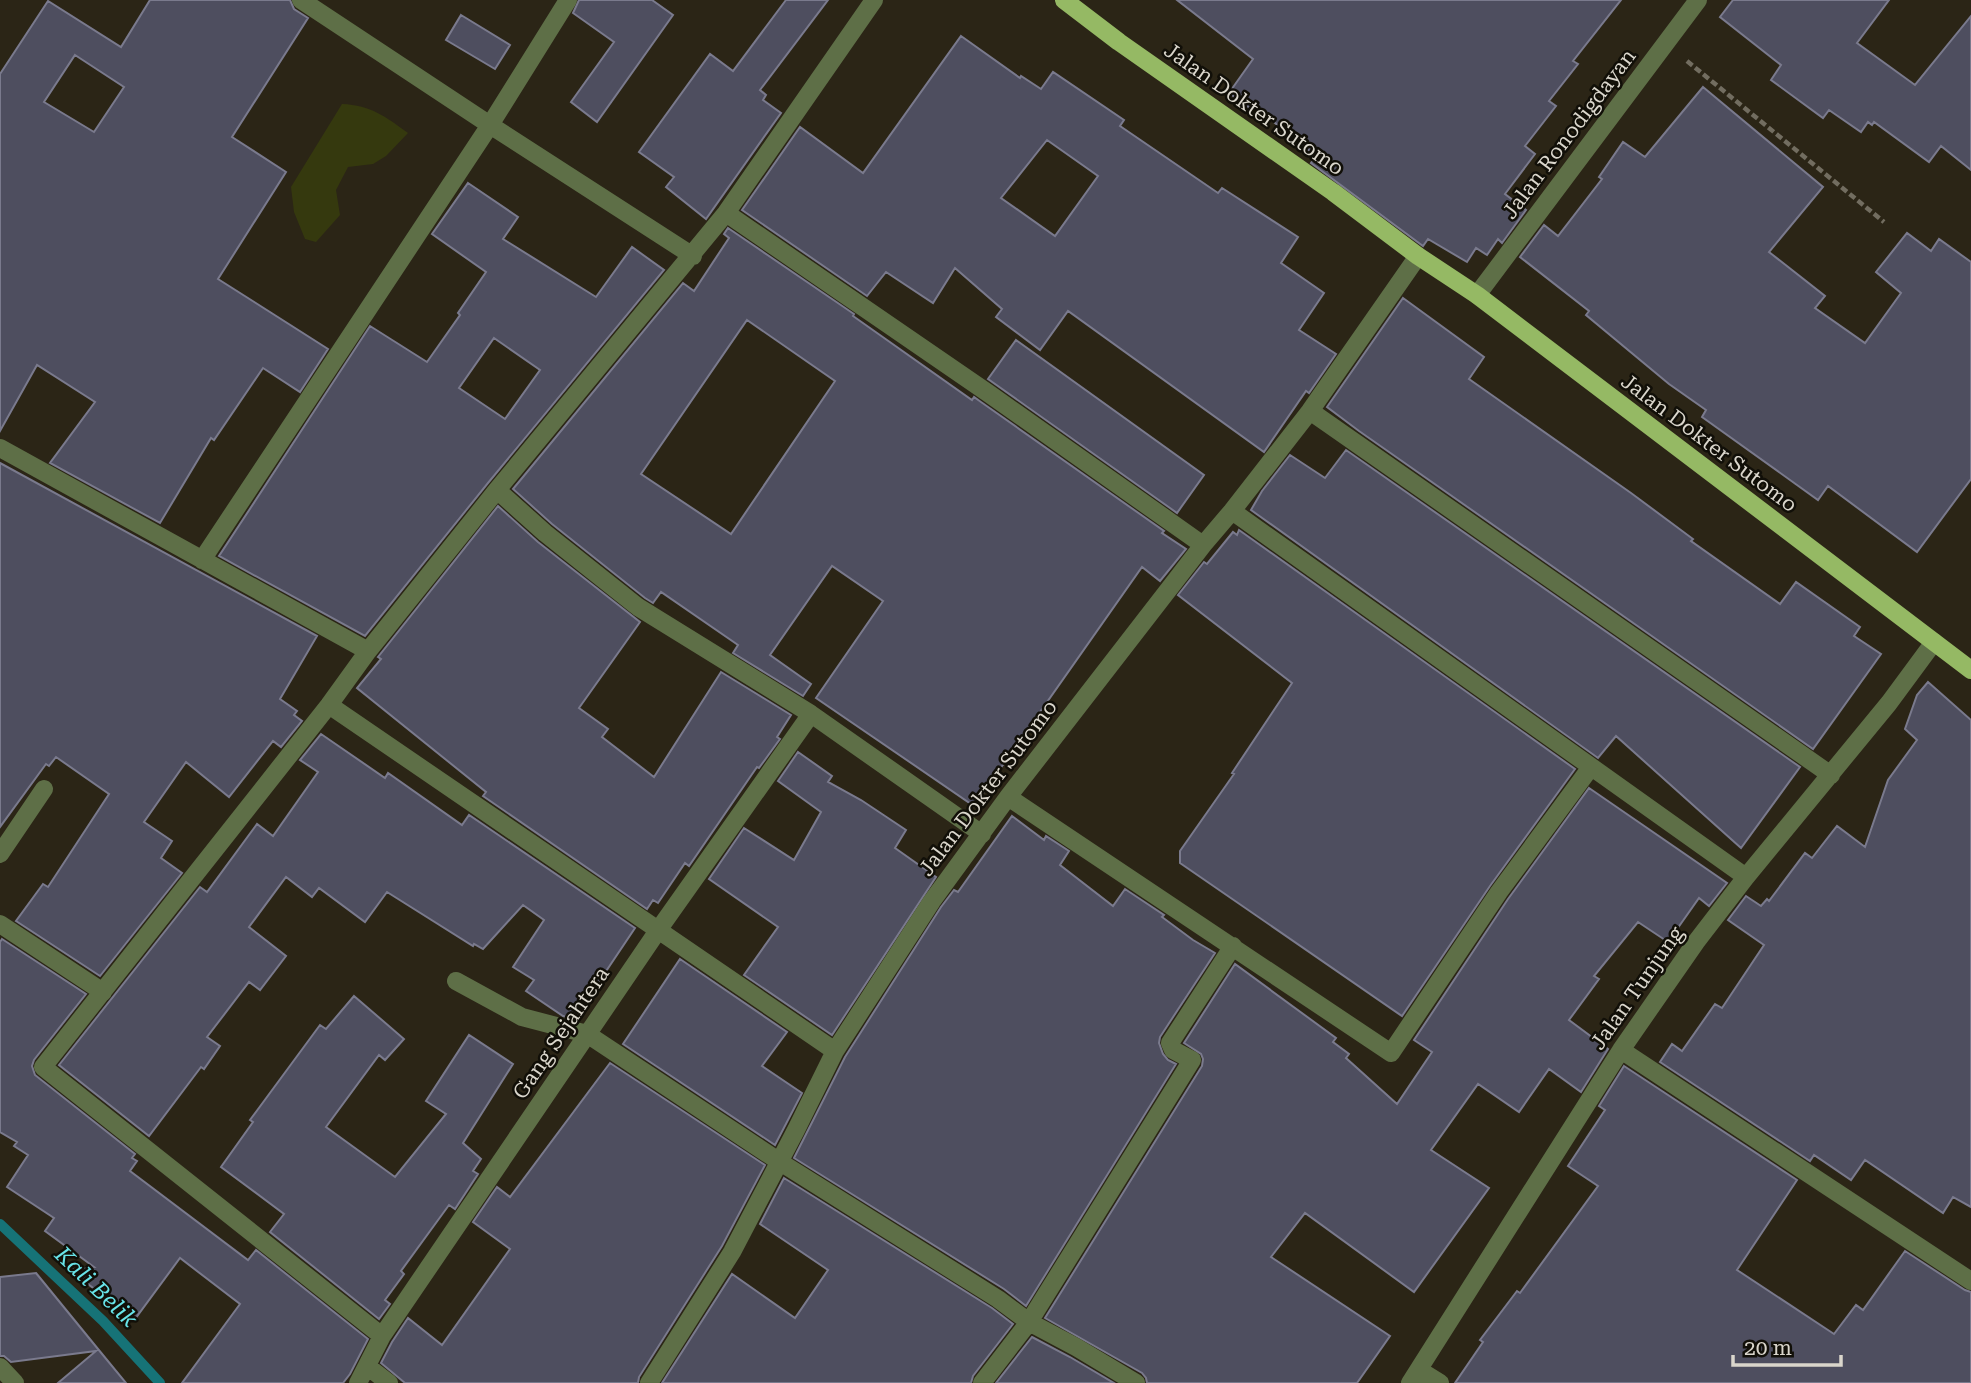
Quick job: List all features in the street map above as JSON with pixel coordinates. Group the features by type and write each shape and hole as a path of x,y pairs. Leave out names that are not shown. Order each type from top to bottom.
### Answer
{"main road":[{"name":"Jalan Dokter Sutomo","path":"1064,0 1418,256 1477,295 1971,670"}],"street":[{"path":"302,0 693,256"},
{"path":"202,560 490,125 568,0"},
{"path":"382,1336 43,1067 329,705 368,651 497,490 726,214 874,0"},
{"name":"Jalan Ronodigdayan","path":"1477,295 1698,0"},
{"path":"726,214 1203,545"},
{"name":"Jalan Dokter Sutomo","path":"649,1383 732,1252 835,1051 932,901 1008,797 1310,411 1418,256"},
{"path":"1310,411 1831,775"},
{"path":"0,447 368,651"},
{"path":"497,490 545,533 638,607 811,714 982,834"},
{"path":"1231,511 1746,877"},
{"name":"Jalan Tunjung","path":"1415,1376 1621,1050 1696,942 1934,642"},
{"path":"329,705 835,1051"},
{"name":"Gang Sejahtera","path":"358,1383 382,1336 659,929 811,714"},
{"path":"1008,797 1391,1053 1499,892 1591,767"},
{"path":"0,853 44,789"},
{"path":"0,924 103,992"},
{"path":"982,1383 1029,1322 1192,1060 1174,1050 1170,1043 1233,946"},
{"path":"456,981 522,1017 587,1034 780,1162 998,1298 1029,1322 1136,1383"},
{"path":"1621,1050 1971,1280"},
{"path":"367,1366 389,1383"},
{"path":"0,1367 15,1383"},
{"path":"1415,1376 1440,1383"}],"path":[{"path":"1665,43 1884,222"}],"green space":[{"path":"342,104 370,109 408,133 386,156 373,164 348,167 336,190 340,215 316,242 305,239 294,212 291,187"}],"building":[{"path":"150,0 290,0 294,9 308,18 232,137 286,172 218,279 328,349 300,392 263,368 214,440 211,438 160,523 50,463 95,402 37,365 0,431 0,74 48,1 121,47","holes":["75,55 124,87 94,132 44,102"]},
{"path":"579,0 652,0 673,15 597,122 571,102 614,42 573,13"},
{"path":"786,0 828,0 760,90 766,95 763,100 781,113 706,219 666,187 674,177 639,152 710,54 733,71"},
{"path":"1177,0 1621,0 1573,61 1578,64 1549,101 1556,106 1525,146 1535,154 1505,194 1526,210 1502,243 1498,239 1487,255 1476,248 1467,262 1428,239 1423,246 1311,163 1316,156 1254,106 1251,109 1229,93 1253,59"},
{"path":"1733,0 1889,0 1857,43 1915,85 1971,16 1971,170 1941,146 1929,162 1874,122 1872,125 1868,122 1861,132 1829,110 1823,118 1771,80 1781,65 1720,17"},
{"path":"461,15 510,45 495,69 446,40"},
{"path":"961,36 1020,78 1021,76 1041,89 1053,72 1124,120 1120,126 1218,193 1222,188 1298,237 1281,263 1324,293 1299,330 1336,354 1309,393 1306,391 1264,452 1068,311 1040,350 996,317 1002,309 955,268 933,303 886,272 867,296 742,210 800,127 863,173","holes":["1047,140 1098,176 1055,236 1001,198"]},
{"path":"1703,87 1823,187 1769,252 1825,296 1815,308 1865,343 1901,293 1876,272 1907,233 1931,251 1939,239 1971,262 1971,479 1917,552 1828,486 1818,500 1702,417 1706,410 1669,384 1586,315 1589,311 1520,257 1544,225 1558,236 1602,179 1599,177 1623,142 1645,157"},
{"path":"468,183 518,217 503,239 596,297 632,247 664,270 365,636 219,556 370,326 427,362 460,315 458,313 486,272 432,234","holes":["494,338 540,370 505,419 459,388"]},
{"path":"728,228 854,314 853,316 972,400 974,397 1186,549 1160,581 1142,567 974,806 816,698 883,601 832,566 770,655 811,684 803,696 733,653 738,645 661,592 653,603 645,598 552,524 513,489 683,283 694,291 729,238 724,234","holes":["747,320 835,381 731,534 641,474"]},
{"path":"1403,298 1484,357 1469,379 1631,493 1693,539 1691,541 1780,604 1796,582 1860,627 1854,636 1881,654 1813,749 1327,407"},
{"path":"1016,340 1204,475 1177,513 988,379"},
{"path":"1346,450 1800,767 1741,848 1616,736 1598,758 1251,510 1290,455 1325,478"},
{"path":"0,463 317,636 280,699 297,711 294,715 302,721 281,747 273,741 229,797 186,762 144,822 172,841 161,858 182,873 100,976 16,921 43,884 48,887 109,794 56,757 49,766 46,764 0,827"},
{"path":"498,506 538,542 640,622 579,708 608,729 602,737 654,777 721,672 791,715 777,737 780,739 759,768 757,767 689,866 685,863 658,903 653,900 647,909 483,796 486,792 357,688 381,659 378,657"},
{"path":"1239,530 1575,769 1490,886 1402,1016 1180,863 1180,851 1234,774 1232,773 1292,683 1178,595 1204,562 1207,564 1233,532 1237,535"},
{"path":"1928,682 1971,720 1971,1207 1953,1197 1943,1213 1865,1160 1851,1180 1814,1155 1810,1161 1660,1062 1672,1044 1682,1051 1715,1004 1722,1008 1764,945 1728,920 1746,896 1761,906 1767,899 1769,901 1805,853 1812,858 1837,826 1865,847 1888,780 1917,740 1905,729 1917,695"},
{"path":"321,734 385,778 388,773 462,825 469,815 635,928 574,1019 563,1016 526,991 534,980 513,967 544,920 523,905 483,949 474,944 473,946 387,892 365,922 319,888 312,897 286,877 249,927 286,956 260,990 249,982 207,1037 220,1046 149,1136 59,1065 200,887 207,892 257,824 273,836 318,772 300,760"},
{"path":"798,752 832,776 828,782 906,830 895,848 936,877 832,1035 744,975 778,927 709,879 744,828 794,860 821,812 778,781"},
{"path":"1589,788 1727,883 1709,906 1699,898 1668,942 1638,922 1594,976 1599,979 1569,1020 1608,1049 1581,1092 1549,1069 1519,1112 1478,1084 1431,1150 1489,1188 1414,1292 1305,1213 1271,1257 1390,1336 1357,1383 1147,1383 1142,1373 1045,1318 1202,1066 1201,1054 1184,1043 1235,964 1336,1038 1333,1042 1349,1054 1346,1058 1397,1104 1432,1052 1414,1040 1508,899"},
{"path":"1012,816 1044,840 1046,836 1069,851 1060,865 1113,906 1125,889 1164,915 1162,917 1193,940 1215,953 1160,1037 1163,1054 1176,1064 1026,1306 1004,1289 794,1158 845,1057 941,907 954,890 958,892"},
{"path":"2,939 86,994 34,1060 32,1066 35,1075 135,1154 132,1158 137,1161 130,1171 248,1260 256,1250 368,1339 343,1383 182,1383 240,1304 180,1258 135,1319 69,1270 94,1267 45,1231 54,1218 7,1187 28,1155 14,1146 17,1142 0,1132"},
{"path":"680,959 787,1032 762,1066 802,1093 775,1145 623,1044"},
{"path":"354,996 404,1039 385,1060 379,1055 326,1127 395,1177 446,1114 426,1101 469,1035 513,1064 463,1143 481,1159 473,1171 478,1174 455,1209 449,1205 401,1271 404,1274 385,1300 390,1304 379,1319 270,1232 284,1214 221,1167 253,1122 250,1120 320,1025 326,1029"},
{"path":"610,1063 765,1165 722,1246 639,1377 638,1383 405,1383 381,1363 392,1342 408,1318 442,1345 510,1249 473,1222 497,1187 510,1197"},
{"path":"1624,1066 1797,1180 1737,1270 1834,1334 1856,1305 1863,1310 1905,1251 1971,1292 1971,1383 1455,1383 1483,1342 1480,1340 1517,1291 1520,1293 1598,1186 1568,1166 1605,1110 1599,1106"},
{"path":"784,1178 992,1308 1013,1324 973,1376 971,1383 662,1383 732,1274 795,1318 828,1270 760,1224"},
{"path":"36,1273 126,1383 58,1383 96,1351 11,1362 0,1356 0,1277"},
{"path":"1032,1337 1070,1357 1114,1383 996,1383"}],"waterway":[{"name":"Kali Belik","path":"0,1224 103,1321 160,1383"}]}
